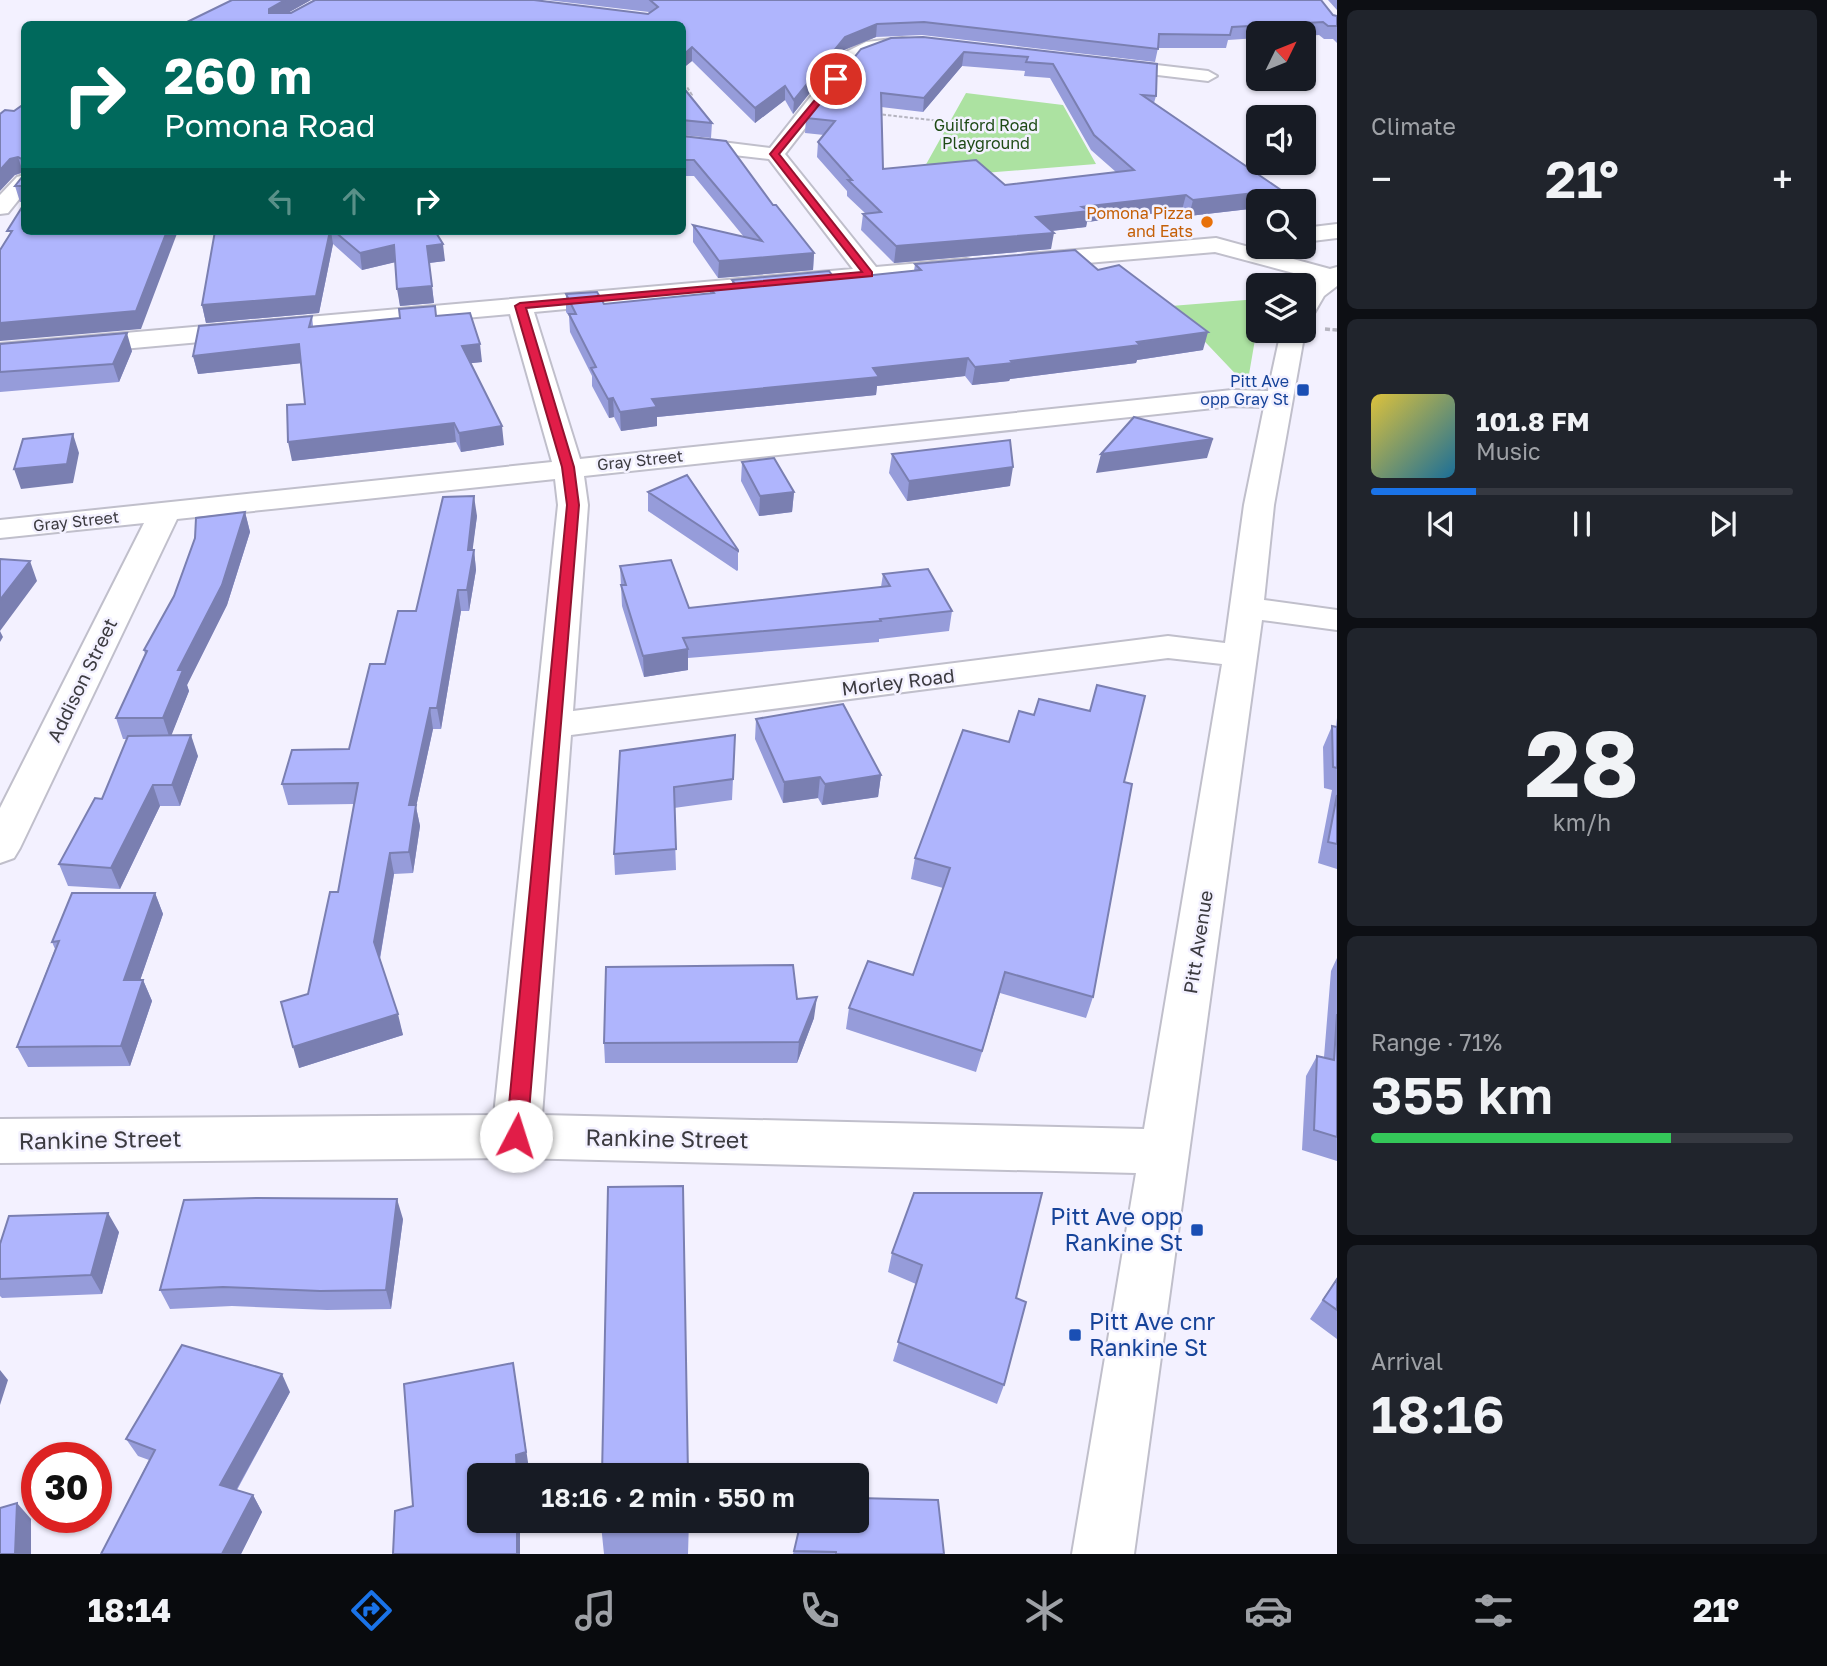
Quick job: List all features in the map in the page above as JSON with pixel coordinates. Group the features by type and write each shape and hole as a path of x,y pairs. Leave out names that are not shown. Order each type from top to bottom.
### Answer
{"street":[{"path":"775,154 852,56 861,49 888,43 934,45"},
{"path":"1088,62 1208,76"},
{"path":"686,143 775,154 869,274"},
{"path":"0,208 21,184"},
{"path":"1316,234 1337,231"},
{"path":"0,352 1206,245 1246,248"},
{"path":"1285,259 1335,275"},
{"path":"1316,291 1335,275"},
{"path":"516,1136 573,505 568,467 520,306"},
{"name":"Pitt Avenue","path":"1103,1554 1241,656 1259,505 1291,343"},
{"name":"Gray Street","path":"0,529 1232,398 1280,400"},
{"name":"Addison Street","path":"0,848 164,512"},
{"path":"1248,608 1337,620"},
{"name":"Morley Road","path":"555,725 1168,648 1241,656"},
{"name":"Rankine Street","path":"0,1141 516,1136 1166,1152"}],"path":[{"path":"686,88 692,94 686,101"},
{"path":"814,106 949,122"}],"green space":[{"name":"Guilford Road Playground","path":"966,93 1063,105 1096,164 971,174 924,168"},
{"path":"1246,300 1246,343 1254,343 1247,386 1171,306"}],"building":[{"path":"232,0 285,0 269,9 269,13 291,13 315,0 534,0 648,14 658,7 650,0 1321,0 1333,15 1337,16 1337,26 1316,21 1246,21 1246,26 1232,27 1230,35 1159,34 1158,49 924,22 877,24 845,37 794,100 785,86 755,108 692,47 686,52 686,21 189,21"},
{"path":"923,37 1157,64 1156,96 1142,95 1246,166 1246,175 1259,175 1280,189 1246,189 1246,194 1193,200 1186,195 1082,207 1089,211 1036,217 1054,233 896,246 863,214 881,212 848,180 852,180 818,142 835,121 806,118 861,49 891,38","holes":["964,52 1028,57 1026,62 1053,64 1094,135 1134,170 1005,185 976,160 883,169 881,93 924,98"]},
{"path":"686,91 712,123 686,120"},
{"path":"21,106 21,158 10,159 0,170 0,114 5,110 14,111"},
{"path":"686,136 726,141 773,205 776,205 814,253 719,261 693,225 762,241 694,160 686,160"},
{"path":"21,209 21,235 165,235 136,311 0,323 0,250 12,231 7,231"},
{"path":"214,235 329,235 316,296 202,305"},
{"path":"339,235 437,235 443,244 427,246 432,286 397,289 394,245 360,253"},
{"path":"1075,250 1098,270 1119,265 1208,332 1137,342 1140,345 1011,361 1013,363 975,367 968,358 873,368 879,377 652,399 657,407 620,412 613,398 608,399 591,368 596,367 569,314 576,314 566,294 597,292 604,304 714,293 710,288 736,285 732,280 829,271 835,279 921,270 915,264"},
{"path":"435,306 436,316 470,313 480,344 462,346 502,426 459,433 454,423 288,442 287,405 305,404 299,344 193,356 199,326 312,316 309,327 400,318 399,309"},
{"path":"127,333 113,364 0,372 0,344"},
{"path":"1134,417 1213,439 1101,454"},
{"path":"73,434 67,464 14,469 23,439"},
{"path":"1010,440 1013,467 909,481 892,454"},
{"path":"774,458 794,492 760,496 742,462"},
{"path":"687,475 738,550 738,551 648,492"},
{"path":"474,496 468,550 474,550 467,590 458,590 437,708 430,708 409,805 416,805 409,852 390,853 374,942 398,1014 293,1047 281,1002 308,994 330,892 338,892 358,783 282,784 292,750 349,749 370,664 385,664 398,611 416,611 443,497"},
{"path":"245,512 222,585 178,670 183,670 163,718 116,718 147,651 144,650 174,596 195,538 196,518"},
{"path":"0,559 30,561 0,600"},
{"path":"671,560 689,608 890,586 883,574 928,569 952,611 880,619 881,621 683,638 688,649 643,656 621,585 626,585 620,566"},
{"path":"1097,685 1145,696 1124,782 1132,784 1093,997 1005,972 982,1051 849,1008 868,961 913,975 950,868 915,858 963,730 1009,742 1019,711 1034,715 1039,699 1090,711"},
{"path":"843,704 881,775 825,784 820,777 784,782 756,719"},
{"path":"1332,726 1337,727 1337,768 1333,767"},
{"path":"191,735 172,785 153,785 111,868 59,864 95,798 102,799 128,736"},
{"path":"735,735 733,779 674,787 676,849 614,854 620,751"},
{"path":"1337,795 1337,844 1328,842"},
{"path":"72,893 155,893 124,980 143,980 121,1046 17,1047 59,941 52,942"},
{"path":"793,965 797,999 817,997 799,1042 604,1043 606,967"},
{"path":"1337,1014 1337,1137 1314,1130 1317,1056 1334,1060"},
{"path":"683,1186 688,1463 602,1463 608,1187"},
{"path":"914,1193 1042,1193 1016,1298 1026,1302 1004,1385 898,1342 922,1265 892,1253"},
{"path":"397,1199 386,1290 320,1291 223,1287 160,1290 184,1200"},
{"path":"108,1213 91,1275 0,1279 0,1244 9,1216"},
{"path":"1337,1279 1337,1310 1323,1300"},
{"path":"182,1345 282,1374 220,1485 253,1495 222,1554 101,1554 155,1450 126,1439"},
{"path":"513,1363 526,1452 516,1455 516,1463 467,1463 467,1533 517,1533 517,1554 393,1554 395,1511 413,1506 404,1384"},
{"path":"869,1498 938,1500 944,1554 836,1554 794,1551 798,1533 869,1533"},
{"path":"17,1503 15,1554 0,1554 0,1508"}],"place":[{"name":"Pomona Pizza and Eats","path":"1207,222"},
{"name":"Pitt Ave opp Gray St","path":"1303,390"},
{"name":"Pitt Ave opp Rankine St","path":"1197,1230"},
{"name":"Pitt Ave cnr Rankine St","path":"1075,1335"}],"route":[{"path":"516,1136 573,505 568,467 520,306 869,274 775,154 836,79"}]}
